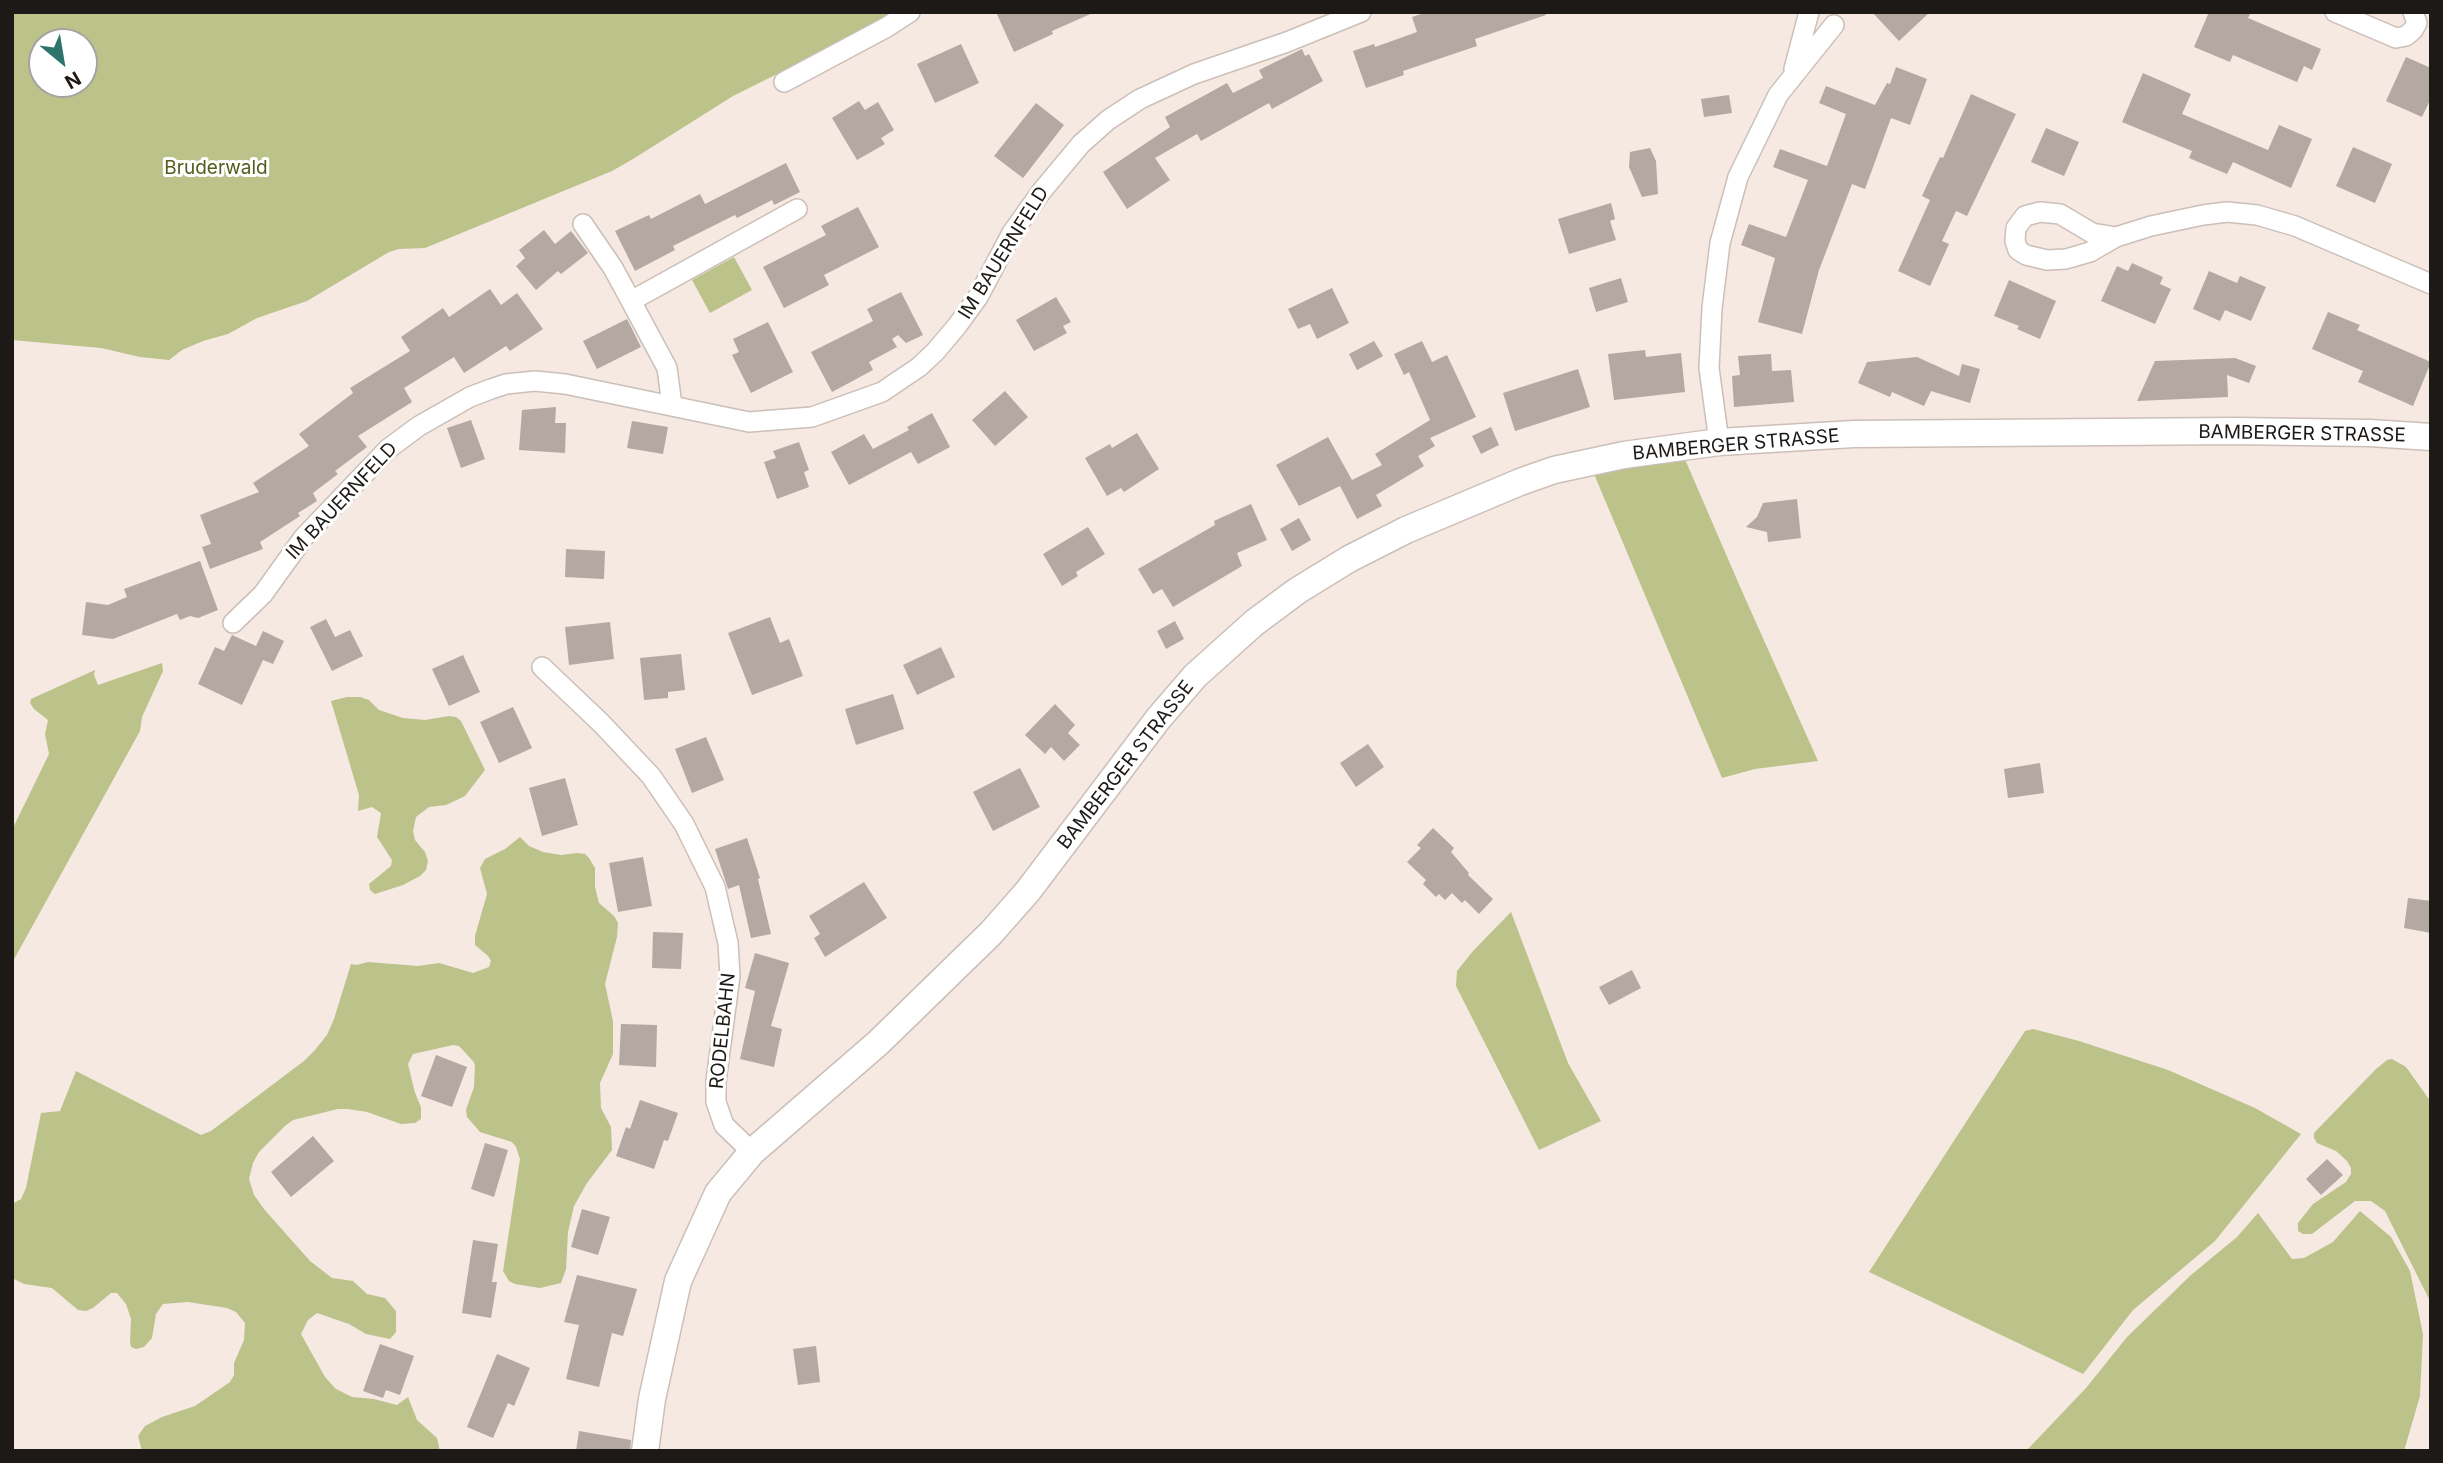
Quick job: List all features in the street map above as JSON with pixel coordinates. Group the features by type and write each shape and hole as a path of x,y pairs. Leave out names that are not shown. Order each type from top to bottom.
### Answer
{"street":[{"path":"784,82 910,12"},
{"name":"IM BAUERNFELD","path":"233,623 263,594 304,537 388,449 419,426 470,397 506,384 536,381 565,384 750,422 813,417 882,392 927,359 957,326 978,297 1030,207 1065,162 1108,120 1140,99 1194,74 1287,42 1361,12"},
{"path":"1791,79 1809,12"},
{"path":"2340,13 2396,38 2406,36 2413,30 2417,23 2413,12"},
{"path":"1719,442 1709,368 1712,308 1720,243 1738,177 1778,95 1834,25"},
{"path":"631,300 797,209"},
{"path":"2116,237 2203,215 2227,212 2257,215 2294,226 2431,284"},
{"path":"583,224 631,300 667,368 672,405"},
{"name":"BAMBERGER STRASSE","path":"645,1451 652,1399 678,1281 718,1193 752,1152 878,1043 991,933 1067,842 1158,719 1195,676 1225,647 1297,590 1349,559 1406,530 1554,470 1625,454 1719,442 1854,435 2235,431 2370,433 2431,437"},
{"name":"RODELBAHN","path":"542,667 601,723 651,776 684,824 715,887 728,943 730,976 716,1081 716,1102 724,1125 752,1152"}],"green space":[{"name":"Bruderwald","path":"12,12 895,12 885,20 733,96 612,171 425,248 389,252 307,301 257,318 228,334 203,341 182,350 169,360 101,348 12,340"},
{"path":"734,257 752,290 710,313 692,280"},
{"path":"1684,457 1818,761 1755,769 1722,778 1594,474"},
{"path":"162,663 163,671 142,717 140,731 12,963 12,830 49,754 45,734 48,720 34,709 30,703 31,699 95,670 98,685"},
{"path":"347,697 369,700 379,710 403,718 425,720 456,717 461,721 485,770 465,796 446,805 429,807 416,817 413,831 415,840 425,852 428,861 426,870 403,885 375,894 370,890 369,884 391,866 392,860 377,837 381,813 372,807 358,811 359,795 331,701"},
{"path":"520,837 529,846 543,852 561,855 585,854 595,868 595,887 599,903 618,923 605,984 613,1021 613,1054 600,1083 601,1108 611,1127 612,1150 587,1183 574,1206 568,1232 566,1269 561,1283 540,1288 515,1284 509,1281 503,1271 520,1159 512,1142 480,1132 467,1117 466,1110 474,1087 473,1061 459,1046 453,1045 413,1054 408,1064 421,1107 421,1119 415,1123 401,1124 367,1112 338,1109 293,1120 259,1152 249,1179 254,1195 264,1209 310,1261 332,1278 353,1281 367,1294 385,1298 396,1311 396,1332 390,1339 366,1334 349,1324 317,1313 308,1320 301,1334 325,1377 336,1389 352,1397 397,1405 408,1397 417,1420 437,1438 440,1451 142,1451 138,1436 145,1426 195,1406 230,1382 234,1375 234,1363 244,1340 245,1323 236,1312 227,1308 188,1302 163,1304 156,1314 152,1338 144,1347 136,1349 131,1347 131,1319 126,1304 117,1293 111,1293 93,1308 78,1310 52,1288 24,1284 12,1278 12,1204 21,1199 26,1188 41,1113 60,1111 76,1071 201,1135 211,1131 315,1050 327,1035 334,1019 351,964 368,962 418,966 439,963 473,973 489,967 491,961 488,956 475,945 487,894 480,868 485,859 505,849"},
{"path":"1511,912 1568,1063 1601,1121 1539,1150 1456,986 1457,971"},
{"path":"2033,1029 2168,1070 2255,1108 2301,1134 2215,1241 2133,1310 2083,1374 1869,1272 2025,1031"},
{"path":"2392,1059 2406,1067 2431,1102 2431,1303 2385,1211 2371,1201 2355,1201 2312,1234 2298,1231 2298,1223 2313,1204 2346,1182 2351,1174 2347,1161 2336,1151 2317,1143 2314,1133 2376,1069"},
{"path":"2360,1211 2391,1237 2410,1271 2423,1334 2420,1396 2404,1451 2026,1451 2086,1388 2127,1337 2191,1275 2237,1237 2258,1213 2292,1259 2304,1258 2333,1242"}],"building":[{"path":"996,12 1095,12 1014,52"},
{"path":"1427,12 1545,12 1546,15 1475,39 1477,46 1403,71 1404,75 1366,88 1353,51 1374,44 1375,47 1417,32 1412,17"},
{"path":"1872,12 1930,12 1899,41"},
{"path":"2209,12 2251,12 2248,18 2321,49 2312,70 2304,66 2297,82 2233,55 2230,62 2194,47"},
{"path":"961,44 979,83 935,103 917,64"},
{"path":"1302,49 1305,56 1309,54 1323,81 1272,109 1269,103 1201,141 1197,134 1155,158 1170,180 1127,209 1103,172 1170,127 1165,117 1227,83 1233,93 1263,78 1259,70"},
{"path":"2406,57 2431,68 2431,98 2422,117 2386,101"},
{"path":"1896,67 1927,79 1910,125 1891,118 1865,189 1852,184 1819,270 1802,334 1758,322 1775,258 1741,245 1749,224 1786,237 1808,180 1773,167 1780,149 1827,166 1846,114 1819,103 1826,86 1875,105 1887,83 1890,84"},
{"path":"2143,73 2191,94 2182,114 2268,150 2279,125 2312,139 2291,188 2233,162 2227,174 2189,158 2192,151 2122,122"},
{"path":"1971,94 2016,114 1967,216 1956,211 1942,241 1949,244 1930,286 1898,271 1930,200 1922,196 1940,157 1943,158"},
{"path":"1729,95 1732,113 1704,117 1701,99"},
{"path":"859,101 865,110 878,102 894,130 881,138 885,144 857,160 832,118"},
{"path":"1036,103 1064,125 1023,178 994,156"},
{"path":"2046,128 2079,142 2064,176 2031,162"},
{"path":"2353,147 2392,164 2375,203 2336,186"},
{"path":"1650,148 1656,161 1658,194 1642,197 1629,167 1630,152"},
{"path":"786,163 800,192 774,205 772,200 737,218 735,215 673,246 675,250 635,271 615,231 649,215 651,219 700,194 705,204"},
{"path":"1611,203 1615,219 1610,221 1616,240 1569,254 1558,219"},
{"path":"858,207 879,247 824,275 829,285 784,308 763,267 826,235 821,226"},
{"path":"544,230 555,244 571,231 588,253 561,274 558,271 536,290 516,266 525,258 519,250"},
{"path":"2132,263 2163,277 2160,284 2171,289 2155,324 2101,301 2117,266 2128,271"},
{"path":"2209,271 2237,283 2240,276 2266,287 2251,321 2225,310 2220,321 2193,309"},
{"path":"1621,278 1628,302 1596,312 1589,288"},
{"path":"2009,280 2056,301 2040,339 2017,329 2019,326 1994,316"},
{"path":"1332,288 1349,323 1317,339 1310,324 1298,329 1288,309"},
{"path":"490,289 501,305 517,293 543,329 510,351 506,346 464,373 454,357 404,388 412,402 358,436 367,447 335,471 338,474 313,493 317,501 298,513 300,516 260,542 263,549 210,569 202,547 211,544 200,515 259,492 253,483 309,446 299,434 353,393 350,388 410,351 401,337 443,308 449,317"},
{"path":"901,292 923,335 906,343 898,335 892,339 897,347 869,362 873,370 832,392 811,352 873,321 867,309"},
{"path":"1056,297 1071,322 1063,326 1067,333 1034,351 1016,320"},
{"path":"2328,312 2360,325 2357,330 2431,362 2413,406 2358,382 2363,371 2312,349"},
{"path":"627,319 641,347 597,369 583,341"},
{"path":"768,322 793,372 751,393 732,355 739,352 733,339"},
{"path":"1374,341 1383,356 1357,370 1349,354"},
{"path":"1422,341 1432,362 1447,355 1476,417 1430,438 1435,446 1418,456 1424,466 1376,495 1382,506 1357,519 1340,486 1299,506 1276,465 1328,437 1352,480 1382,465 1375,454 1430,420 1409,372 1404,375 1394,354"},
{"path":"1645,350 1646,357 1681,353 1685,392 1614,400 1608,354"},
{"path":"1771,354 1772,371 1791,370 1794,402 1734,407 1732,376 1740,375 1738,356"},
{"path":"1917,357 1959,376 1962,364 1980,369 1970,403 1931,391 1924,406 1892,392 1890,397 1858,383 1867,362"},
{"path":"2235,358 2256,366 2249,383 2227,375 2228,397 2137,401 2155,361"},
{"path":"1578,369 1590,407 1515,431 1503,393"},
{"path":"1005,391 1028,417 995,446 972,420"},
{"path":"556,407 555,423 566,423 565,453 519,450 522,410"},
{"path":"932,413 950,447 918,464 911,452 849,485 831,452 864,434 873,449 909,430 907,427"},
{"path":"471,420 485,459 461,468 447,428"},
{"path":"632,421 668,427 663,454 627,448"},
{"path":"1491,427 1499,445 1481,454 1472,436"},
{"path":"1137,433 1159,469 1124,492 1121,488 1107,496 1085,458 1110,444 1112,448"},
{"path":"799,442 809,470 804,472 809,487 777,499 764,462 776,458 773,451"},
{"path":"1797,499 1801,538 1768,542 1767,532 1746,527 1757,517 1763,503"},
{"path":"1251,504 1267,540 1237,553 1242,566 1173,607 1162,589 1153,594 1138,569 1215,525 1214,521"},
{"path":"1299,518 1311,540 1292,551 1280,529"},
{"path":"1088,527 1105,554 1076,572 1078,576 1062,586 1043,554"},
{"path":"566,549 605,551 604,579 565,577"},
{"path":"200,561 218,610 198,618 190,616 180,620 177,614 113,639 82,635 86,602 108,605 127,597 124,589"},
{"path":"770,617 780,643 789,639 803,676 752,695 728,633"},
{"path":"326,619 335,637 350,630 363,656 332,671 310,627"},
{"path":"1175,621 1184,639 1166,649 1157,631"},
{"path":"610,622 614,659 569,665 565,627"},
{"path":"263,631 284,641 273,664 263,660 242,705 198,684 215,647 224,651 232,635 256,646"},
{"path":"941,647 955,677 917,695 903,665"},
{"path":"681,654 685,690 668,692 668,698 644,700 640,658"},
{"path":"463,655 480,692 449,706 432,669"},
{"path":"893,694 904,729 856,745 845,709"},
{"path":"1055,704 1075,725 1068,733 1080,745 1064,761 1051,747 1045,754 1025,735"},
{"path":"513,707 532,748 499,763 480,722"},
{"path":"706,737 724,780 692,793 675,749"},
{"path":"1368,744 1384,767 1356,787 1340,763"},
{"path":"2040,763 2044,793 2008,798 2004,769"},
{"path":"1020,768 1040,807 993,831 973,792"},
{"path":"565,778 578,825 542,836 529,788"},
{"path":"1433,828 1454,848 1451,852 1468,875 1493,899 1479,914 1465,900 1462,903 1452,893 1445,900 1439,894 1436,897 1423,884 1426,880 1407,862 1421,848 1417,845"},
{"path":"747,838 760,878 758,879 771,934 751,938 739,885 728,889 715,849"},
{"path":"643,857 652,906 618,912 609,863"},
{"path":"864,882 887,918 825,957 814,938 820,934 809,916"},
{"path":"2408,898 2431,901 2431,933 2404,928"},
{"path":"653,932 683,933 681,969 652,968"},
{"path":"755,953 789,963 771,1026 782,1029 774,1067 740,1059 755,991 745,988"},
{"path":"1632,970 1641,988 1609,1005 1599,987"},
{"path":"621,1024 657,1025 656,1067 619,1065"},
{"path":"436,1055 467,1067 452,1107 421,1096"},
{"path":"640,1100 678,1113 668,1141 664,1140 654,1169 616,1156 626,1127 630,1129"},
{"path":"313,1136 334,1161 291,1197 271,1172"},
{"path":"485,1143 508,1150 494,1197 471,1189"},
{"path":"2327,1159 2343,1175 2321,1195 2306,1179"},
{"path":"582,1209 610,1217 598,1255 571,1247"},
{"path":"473,1240 498,1244 492,1282 497,1282 491,1318 462,1313"},
{"path":"577,1275 637,1289 623,1336 612,1333 599,1387 566,1379 579,1325 564,1322"},
{"path":"380,1344 414,1356 400,1395 386,1390 383,1398 363,1391"},
{"path":"816,1346 820,1382 798,1385 793,1349"},
{"path":"497,1354 530,1368 514,1406 508,1403 493,1438 467,1427"},
{"path":"579,1431 631,1440 630,1451 576,1451"}]}
